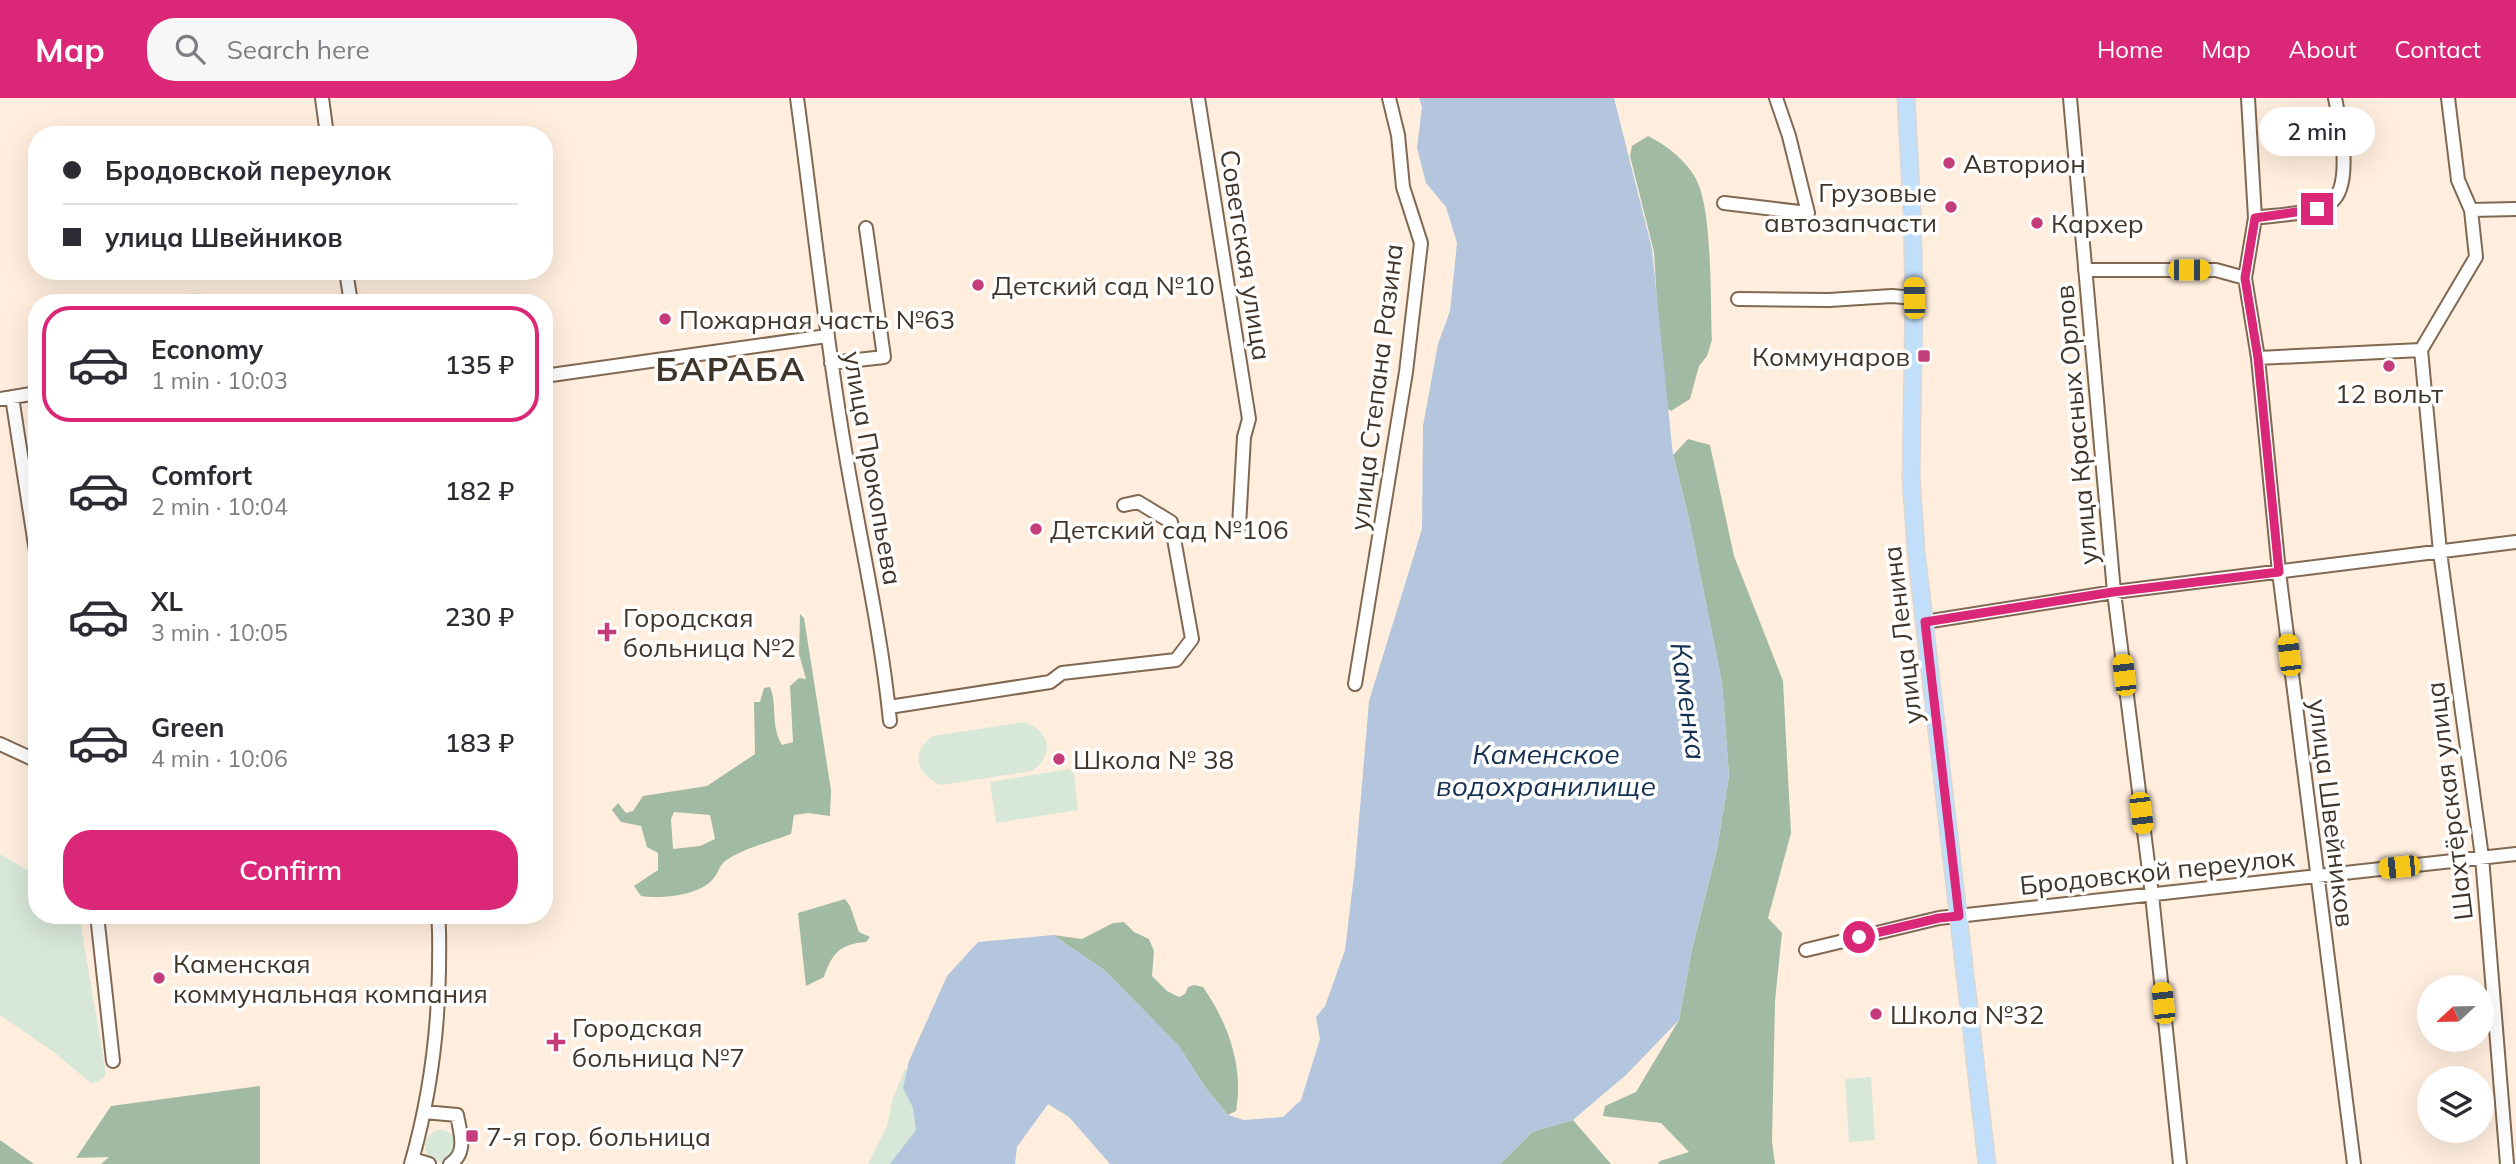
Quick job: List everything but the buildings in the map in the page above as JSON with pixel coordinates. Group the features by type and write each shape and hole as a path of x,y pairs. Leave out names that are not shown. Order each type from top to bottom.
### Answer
{"main road":[{"name":"улица Ленина","path":"1906,98 1914,298 1911,477 1916,550 1987,1164"}],"street":[{"path":"322,98 326,126"},
{"name":"улица Прокопьева","path":"797,98 831,363 883,659 890,721"},
{"name":"Советская улица","path":"1198,98 1249,419 1244,436 1239,526"},
{"name":"улица Степана Разина","path":"1355,684 1406,372 1422,243 1403,187 1398,135 1389,98"},
{"path":"1724,203 1808,213 1789,136 1776,98"},
{"name":"улица Красных Орлов","path":"2070,98 2113,592 2152,895 2180,1164"},
{"name":"улица Швейников","path":"2248,98 2255,218 2245,278 2258,358 2279,572 2354,1164"},
{"path":"2255,218 2317,209 2332,202 2342,186 2343,139 2335,98"},
{"path":"2258,358 2421,350 2476,257 2471,210 2458,180 2448,98"},
{"path":"2471,210 2516,209"},
{"path":"831,363 884,356 866,228"},
{"path":"2085,270 2216,270 2245,278"},
{"path":"1738,299 1829,300 1892,296 1914,298"},
{"path":"553,375 827,336"},
{"name":"Шахтёрская улица","path":"2421,350 2440,552 2482,857 2507,1164"},
{"path":"28,394 6,398 28,512"},
{"path":"889,707 1050,682 1062,673 1176,660 1192,639 1171,522 1138,502 1124,505"},
{"path":"1925,622 2113,592 2516,542"},
{"path":"0,744 28,757"},
{"name":"Бродовской переулок","path":"1805,950 1939,918 2516,854"},
{"path":"98,924 113,1061"},
{"path":"429,1164 412,1162 424,1112 438,1002 438,924"},
{"path":"424,1112 457,1115 462,1147 460,1155 450,1164"}],"green space":[{"path":"1648,136 1675,154 1692,172 1701,193 1708,233 1712,340 1707,356 1699,366 1690,399 1671,411 1663,405 1654,252 1630,156 1632,146"},
{"path":"1688,439 1710,445 1734,556 1783,681 1791,833 1768,918 1782,933 1775,1001 1772,1142 1775,1164 1658,1164 1689,1152 1661,1123 1603,1116 1605,1106 1636,1092 1679,1020 1692,949 1717,849 1729,776 1722,683 1689,519 1673,455"},
{"path":"800,614 804,618 831,790 830,816 808,813 794,815 791,834 732,856 723,863 707,885 699,889 669,896 641,896 634,886 658,870 658,853 647,847 641,826 621,822 612,810 618,803 626,813 633,811 643,796 707,786 755,754 754,702 760,702 764,688 770,687 776,730 782,745 793,742 790,686 799,678 806,679 799,654","holes":["674,812 710,815 715,839 700,846 673,849 671,819"]},
{"path":"1024,722 1040,731 1047,744 1044,758 1032,771 941,785 921,769 921,749 933,736"},
{"path":"1068,769 1074,773 1078,810 996,823 990,782"},
{"path":"0,854 28,871 28,924 81,924 106,1073 104,1078 92,1084 55,1053 0,1015"},
{"path":"845,899 859,932 870,937 866,942 838,951 824,977 806,986 798,913"},
{"path":"1124,922 1134,932 1149,939 1154,951 1152,976 1167,991 1179,997 1185,994 1188,987 1203,987 1212,1001 1227,1030 1236,1061 1236,1111 1228,1115 1205,1087 1178,1045 1104,970 1053,935 1082,939 1113,923"},
{"path":"905,1069 910,1074 929,1118 897,1164 868,1164 887,1126 893,1098"},
{"path":"1871,1077 1875,1140 1849,1142 1845,1079"},
{"path":"260,1086 260,1164 101,1164 109,1157 76,1158 111,1106"},
{"path":"1573,1120 1611,1164 1500,1164 1532,1132"},
{"path":"441,1130 452,1135 457,1146 452,1157 441,1162 430,1157 425,1146 430,1135"},
{"path":"0,1140 34,1164 0,1164"}],"water":[{"name":"Каменское водохранилище","path":"1419,98 1614,98 1652,249 1673,455 1689,519 1722,683 1729,776 1717,849 1692,949 1679,1020 1627,1074 1573,1120 1532,1132 1500,1164 1110,1164 1069,1117 1048,1104 1017,1147 1015,1164 890,1164 916,1130 913,1108 903,1088 909,1061 947,976 978,942 1053,935 1104,970 1178,1045 1205,1087 1228,1115 1244,1120 1283,1117 1301,1100 1320,1039 1316,1017 1325,1006 1345,950 1369,701 1422,529 1423,426 1438,344 1450,311 1457,243 1446,207 1426,183 1417,148 1422,107"}],"place":[{"name":"Авторион","path":"1949,163"},
{"name":"Грузовые автозапчасти","path":"1951,207"},
{"name":"Кархер","path":"2037,223"},
{"name":"Детский сад №10","path":"978,285"},
{"name":"Пожарная часть №63","path":"665,319"},
{"name":"Коммунаров","path":"1924,356"},
{"name":"12 вольт","path":"2389,366"},
{"name":"Детский сад №106","path":"1036,529"},
{"name":"Городская больница №2","path":"607,632"},
{"name":"Школа № 38","path":"1059,759"},
{"name":"Каменская коммунальная компания","path":"159,978"},
{"name":"Школа №32","path":"1876,1014"},
{"name":"Городская больница №7","path":"556,1042"},
{"name":"7-я гор. больница","path":"472,1136"}],"district":[{"name":"БАРАБА","path":"731,368"}],"route":[{"path":"1859,937 1939,918 1959,916 1925,622 2113,592 2279,572 2258,358 2245,278 2255,218 2317,209"}],"water label":[{"name":"Каменка","path":"1689,701"}]}
